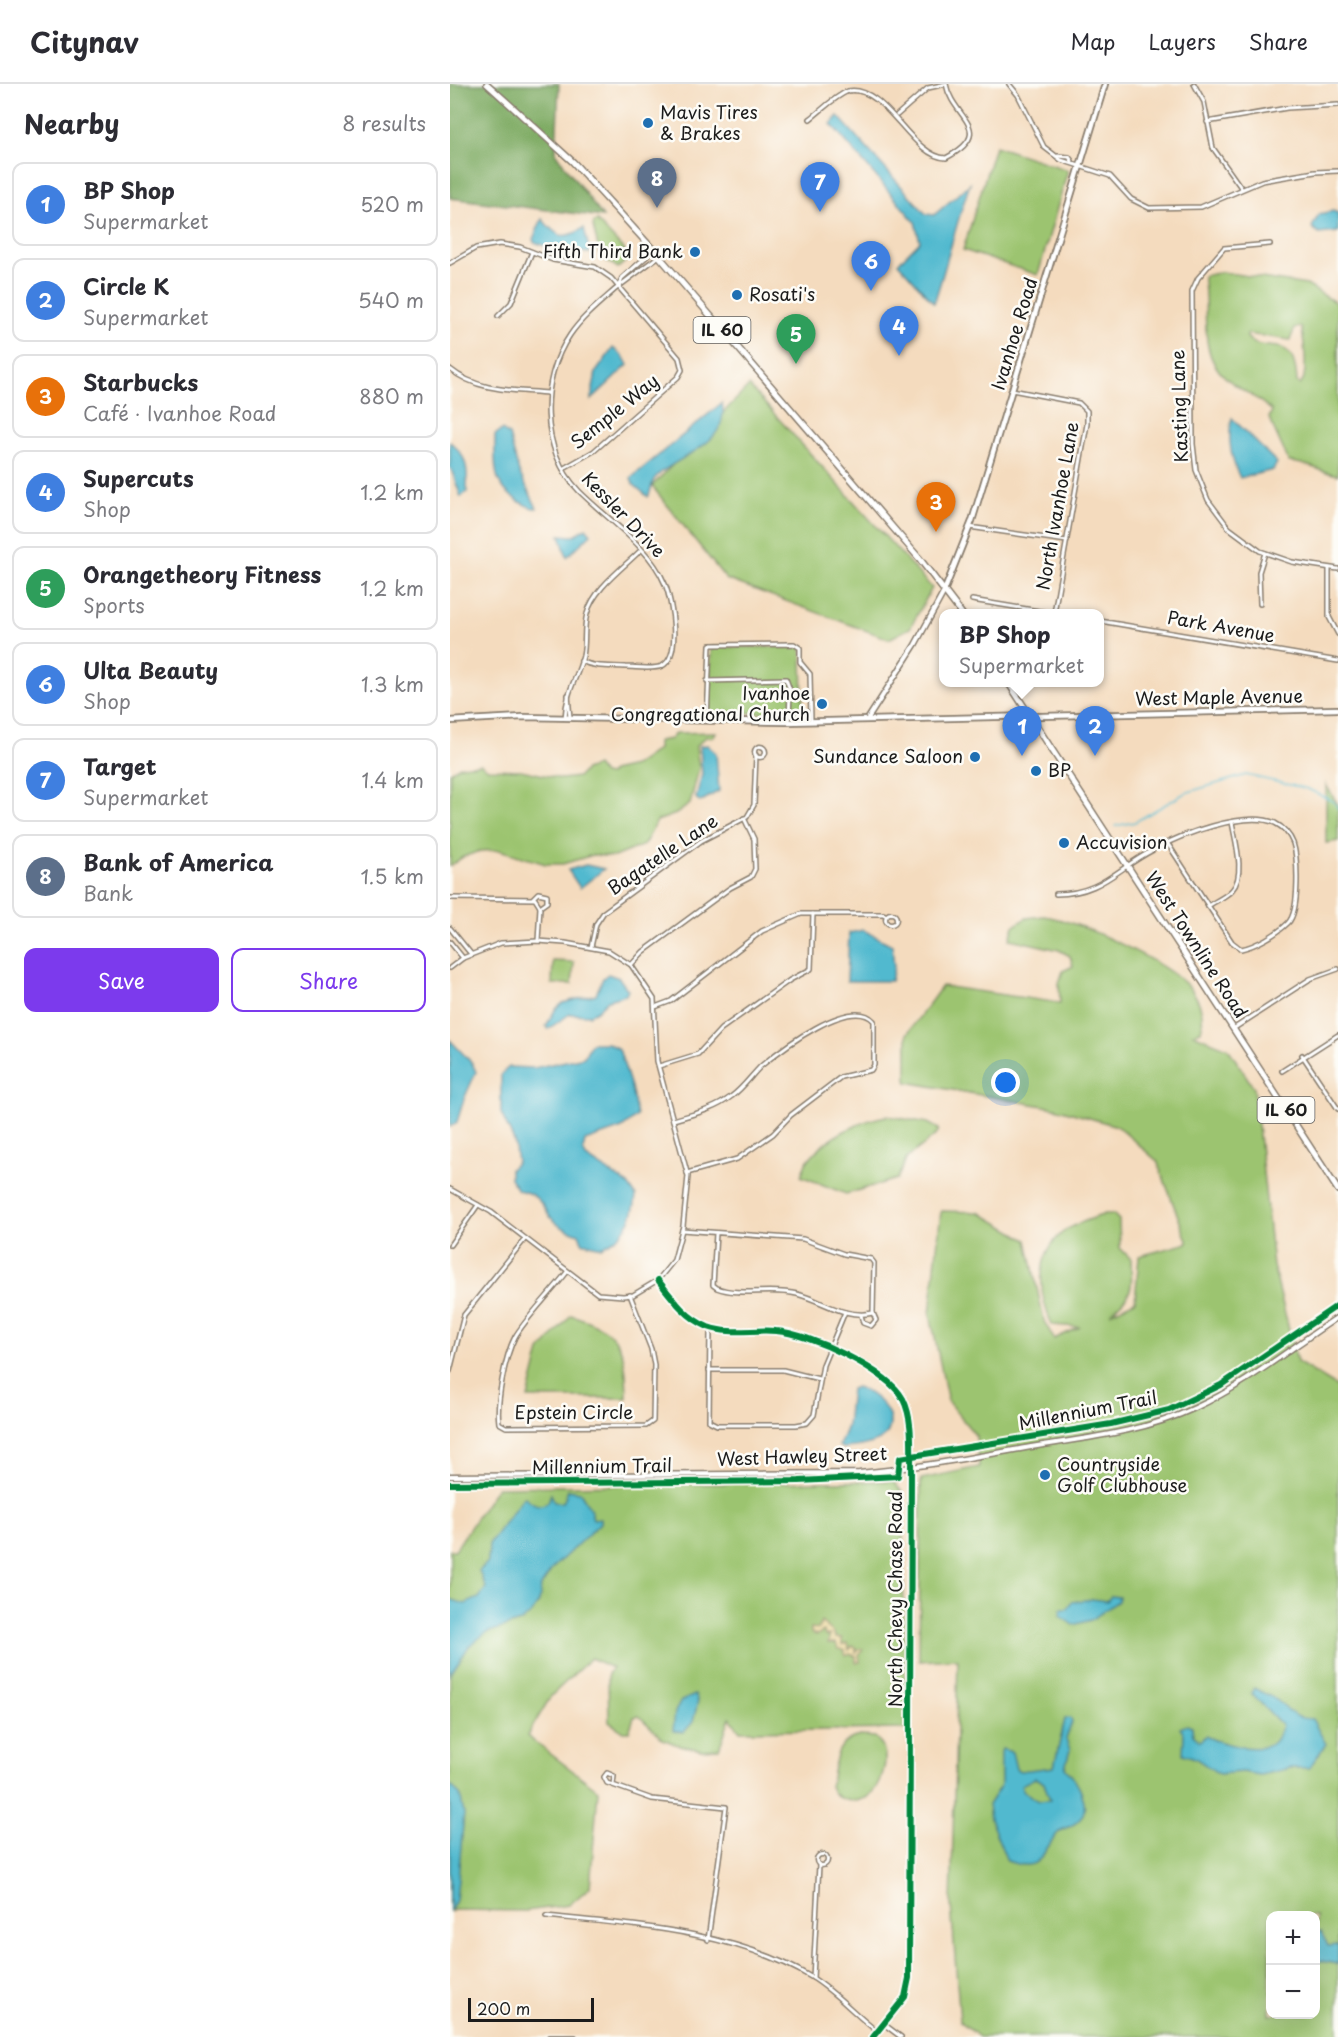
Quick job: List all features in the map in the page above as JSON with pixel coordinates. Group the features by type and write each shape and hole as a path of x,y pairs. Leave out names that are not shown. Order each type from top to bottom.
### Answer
{"main road":[{"name":"IL 60","path":"487,84 573,162 654,250 945,589 959,609"},
{"name":"Ivanhoe Road","path":"945,589 969,527 1105,84"},
{"name":"IL 60","path":"1011,687 1029,716"},
{"name":"West Maple Avenue","path":"450,721 496,717 789,722 1338,709"},
{"name":"West Townline Road","path":"1029,716 1338,1190"}],"street":[{"path":"810,119 849,90 859,88 876,94 932,154 946,158 968,141 970,124 951,100 947,84 928,88 897,116"},
{"path":"1009,84 1018,94 1041,143 1061,160 1072,161 1110,176 1131,199 1149,208 1201,207 1242,189 1270,180 1338,171"},
{"path":"1194,84 1204,102 1213,148 1242,189"},
{"path":"1207,122 1287,108 1338,105"},
{"name":"Kasting Lane","path":"1270,244 1224,248 1198,278 1191,298 1192,444 1196,470 1216,513 1239,537 1264,553 1292,562 1338,569"},
{"path":"450,263 469,251 488,245 508,245 553,260 595,267 618,287"},
{"name":"Kessler Drive","path":"618,287 622,278 654,250"},
{"path":"498,316 511,303 532,252"},
{"name":"Kessler Drive","path":"581,662 594,666 657,667 665,664 671,656 673,618 669,597 659,572 641,550 578,489 563,468 550,433 549,393 556,361 570,334 618,287 659,256"},
{"name":"Semple Way","path":"563,468 594,451 681,372 676,354 618,287"},
{"path":"450,369 462,378 481,386 549,393"},
{"name":"North Ivanhoe Lane","path":"1012,390 1078,403 1087,411 1087,424 1057,609"},
{"path":"969,527 1066,541"},
{"path":"568,718 568,694 581,662 586,616 591,603 641,550"},
{"path":"1260,604 1259,572 1264,553"},
{"path":"1329,568 1329,617 1338,634"},
{"path":"867,720 915,645 945,589"},
{"path":"972,600 1030,609"},
{"name":"Park Avenue","path":"1104,622 1338,661"},
{"path":"707,721 710,645 796,644 800,648 800,662 810,674 811,721"},
{"path":"707,681 786,679 790,690 789,722"},
{"name":"Bagatelle Lane","path":"591,947 596,924 604,912 701,841 744,818 754,805 756,755"},
{"path":"632,964 643,952 730,888 751,877 755,870 754,840 744,818"},
{"path":"1056,894 1072,894 1091,890 1154,849 1168,844 1232,822 1263,820 1285,829 1293,842 1294,913 1288,922 1251,947 1241,949 1232,942 1168,844"},
{"path":"1208,906 1232,890 1237,881 1232,822"},
{"path":"533,898 538,892 547,895 546,902 540,907"},
{"path":"450,898 533,898"},
{"path":"533,898 540,907 538,941"},
{"path":"655,1007 672,1001 762,932 801,914 883,914 887,916"},
{"path":"659,1066 698,1054 721,1029 790,980 811,969 813,914"},
{"path":"450,928 471,954"},
{"path":"450,968 471,954 501,943 538,941 609,951 632,964 648,985 655,1007 659,1066 687,1173 682,1230 674,1260 658,1280 630,1295 598,1294 478,1205 450,1190"},
{"path":"450,942 463,958"},
{"path":"1233,1029 1311,979 1338,969"},
{"path":"673,1120 711,1110 733,1096 761,1066 814,1027 843,1016 862,1015 874,1021 874,1065 871,1070 841,1077 791,1115 773,1134 737,1159 687,1173"},
{"path":"1282,1071 1302,1055 1338,1035"},
{"path":"1302,1055 1338,1109"},
{"path":"450,1245 478,1205"},
{"path":"682,1230 803,1239 845,1254 871,1259 874,1263 873,1312 876,1320 871,1326 864,1323 861,1315"},
{"path":"716,1233 714,1285 717,1288 798,1294 845,1312 861,1315 873,1312"},
{"path":"450,1371 464,1315 525,1239"},
{"name":"Epstein Circle","path":"567,1272 515,1338 502,1386 498,1416 499,1424 506,1427 646,1426 653,1422 654,1365 651,1349 630,1295"},
{"path":"658,1280 690,1317 710,1328 709,1421 717,1425 807,1423 814,1414 819,1379 845,1312"},
{"name":"West Hawley Street","path":"450,1476 838,1473 911,1467 1160,1422 1210,1401 1338,1317"},
{"name":"North Chevy Chase Road","path":"710,1328 787,1332 831,1347 894,1388 903,1399 909,1426 911,1467 909,1978 905,1997 885,2025 873,2037"},
{"path":"709,1370 783,1370 819,1379"},
{"path":"613,1785 652,1799 726,1807 708,1940"},
{"path":"813,1978 819,1865"},
{"path":"546,1916 634,1923 761,1952 813,1978 878,2032"},
{"path":"885,2025 901,2037"},
{"path":"549,2037 575,2037"}],"green space":[{"path":"450,84 559,84 556,154 603,217 450,198"},
{"path":"995,146 1068,170 1038,275 963,250"},
{"path":"597,221 628,254 627,260 618,268 600,256 593,226"},
{"path":"1222,272 1307,285 1338,304 1338,475 1289,462 1269,418 1272,411 1232,383 1217,368 1207,344 1203,276","holes":["1301,327 1305,366 1303,381 1300,385 1297,382 1295,365 1290,354 1284,349 1254,343 1247,337 1247,334 1290,340 1295,328"]},
{"path":"749,386 932,588 910,628 889,639 726,579 652,486"},
{"path":"711,647 802,647 803,713 709,713"},
{"path":"716,732 713,737 706,737 696,746 699,768 690,804 676,814 657,821 644,845 614,857 593,855 563,864 546,864 499,850 480,851 463,857 450,866 450,772 460,766 481,764 488,769 521,770 562,779 578,777 585,770 597,766 603,774 609,775 612,771 634,766 658,749 658,741 671,739 675,733"},
{"path":"1326,785 1338,805 1338,841 1326,843"},
{"path":"1044,916 1059,919 1121,944 1162,966 1190,988 1199,1003 1201,1031 1193,1034 1228,1048 1254,1088 1273,1265 1297,1362 1338,1387 1338,2037 979,2037 960,2021 951,1905 958,1659 919,1661 921,1479 979,1467 976,1436 948,1402 930,1314 941,1211 979,1212 1027,1240 1044,1321 1054,1339 1080,1327 1052,1325 1042,1289 1043,1265 1047,1254 1053,1243 1066,1230 1105,1214 1113,1214 1119,1220 1120,1248 1131,1259 1131,1285 1124,1300 1110,1313 1135,1301 1139,1256 1188,1243 1157,1161 1117,1126 1055,1108 907,1082 907,1034 942,986 1060,1003 1059,983 1063,971 1073,966 1070,956 1059,950 1010,939 1014,926 1026,918"},
{"path":"553,961 574,962 572,984 552,984"},
{"path":"888,1116 928,1123 939,1129 937,1134 907,1158 897,1179 846,1194 801,1176 809,1159 834,1137 856,1125"},
{"path":"571,1315 601,1328 618,1344 625,1366 627,1398 528,1398 540,1351"},
{"path":"893,1481 902,1492 906,1729 740,1731 730,1718 719,1749 701,1750 663,1739 639,1716 634,1717 629,1732 624,1732 609,1722 608,1674 612,1668 591,1658 551,1696 527,1736 598,1790 590,1887 569,1905 526,1911 454,1910 450,1912 450,1550 455,1550 497,1487"},
{"path":"860,1736 875,1737 881,1744 884,1751 884,1769 877,1785 866,1798 845,1800 836,1795 830,1786 835,1762 840,1748 851,1739"}],"sand":[{"path":"821,1622 834,1633 835,1638 842,1638 842,1645 848,1643 849,1650 852,1646 856,1648 856,1653 859,1649 863,1649 859,1655 860,1662 856,1662 856,1656 850,1654 845,1656 845,1650 838,1649 836,1643 828,1643 830,1635 825,1636 824,1631 817,1635 811,1633 811,1628 819,1629"}],"water":[{"path":"838,116 926,214 934,215 970,184 934,303 898,263 920,241 915,222 831,124"},
{"path":"1333,211 1338,213 1338,232 1319,234 1312,227 1319,214"},
{"path":"542,219 556,233 565,236 584,228 590,253 556,250 534,242 533,239"},
{"path":"613,348 623,356 628,365 591,400 596,372"},
{"path":"722,403 722,417 711,439 657,476 648,497 633,484 631,478"},
{"path":"1232,418 1277,463 1273,470 1240,478 1231,449"},
{"path":"502,430 509,435 519,472 537,508 528,506 511,496 499,482 495,466 495,435"},
{"path":"450,442 460,452 466,464 467,492 461,497 450,466"},
{"path":"586,528 591,534 567,557 560,535 573,536"},
{"path":"707,745 716,753 719,791 700,802 696,798 702,774 700,746"},
{"path":"586,865 604,869 580,888 568,870"},
{"path":"863,930 892,945 894,967 891,981 847,981 849,933"},
{"path":"608,974 619,978 628,990 626,995 608,1000 597,1011 589,1015 570,1014 548,1029 546,1026 555,1010 563,1003 596,994 603,978"},
{"path":"450,1040 472,1063 476,1072 457,1122 450,1127"},
{"path":"591,1043 607,1043 619,1049 637,1116 622,1128 585,1141 583,1150 586,1157 628,1184 636,1196 633,1212 626,1227 609,1243 601,1247 582,1242 579,1234 557,1224 534,1196 518,1190 510,1178 510,1169 517,1162 514,1141 501,1113 501,1074 509,1067 534,1068 584,1057"},
{"path":"856,1387 870,1394 883,1405 890,1419 889,1427 886,1435 878,1441 842,1448 839,1446 847,1426 851,1389"},
{"path":"568,1490 580,1492 590,1508 593,1519 600,1518 600,1523 552,1569 541,1586 539,1602 532,1613 520,1622 486,1633 469,1646 450,1675 450,1599 465,1604 479,1598 486,1588 479,1571 488,1562 489,1544 522,1499 525,1497 533,1503 542,1505 548,1502 551,1494 554,1501 560,1503 564,1501"},
{"path":"1111,1596 1119,1597 1118,1601 1091,1620 1073,1625 1060,1616 1061,1609 1067,1609 1072,1602 1092,1599 1107,1601"},
{"path":"1254,1688 1276,1700 1296,1716 1312,1719 1326,1744 1309,1768 1290,1768 1260,1775 1242,1772 1219,1774 1195,1758 1183,1754 1184,1734 1180,1728 1187,1725 1192,1727 1193,1735 1200,1741 1205,1736 1220,1742 1250,1748 1268,1746 1274,1742 1282,1725 1251,1693"},
{"path":"695,1695 698,1701 693,1722 684,1732 673,1731 675,1712 681,1701"},
{"path":"1070,1718 1072,1722 1066,1739 1070,1750 1065,1768 1082,1794 1084,1809 1082,1816 1075,1824 1059,1832 1038,1861 1033,1864 1007,1861 990,1819 988,1805 1001,1785 1002,1749 1012,1752 1016,1769 1020,1771 1054,1767 1065,1719","holes":["1035,1778 1044,1783 1050,1800 1039,1801 1024,1792 1021,1785"]},
{"path":"450,1785 460,1794 464,1814 456,1900 450,1912"},
{"path":"1320,1932 1328,1946 1338,1945 1338,1964 1320,1961"}],"waterway":[{"path":"1115,826 1135,822 1185,793 1246,775 1308,789 1334,802 1338,809"}],"cycle path":[{"path":"658,1280 680,1307 700,1323 724,1331 776,1331 807,1338 846,1355 881,1376 895,1388 906,1407 910,1424 911,1450 909,1978 905,1997 873,2037"},
{"name":"Millennium Trail","path":"450,1484 799,1481 898,1476 900,1458 1111,1424 1169,1410 1221,1385 1338,1305"}],"place":[{"name":"Mavis Tires & Brakes","path":"648,123"},
{"name":"Bank of America","path":"657,208"},
{"name":"Target","path":"820,212"},
{"name":"Fifth Third Bank","path":"695,252"},
{"name":"Ulta Beauty","path":"871,291"},
{"name":"Rosati's","path":"737,295"},
{"name":"Supercuts","path":"899,356"},
{"name":"Orangetheory Fitness","path":"796,364"},
{"name":"Starbucks","path":"936,532"},
{"name":"Ivanhoe Congregational Church","path":"822,704"},
{"name":"BP Shop","path":"1022,756"},
{"name":"Circle K","path":"1095,756"},
{"name":"Sundance Saloon","path":"975,757"},
{"name":"BP","path":"1036,771"},
{"name":"Accuvision","path":"1064,843"},
{"name":"Countryside Golf Clubhouse","path":"1045,1475"}]}
